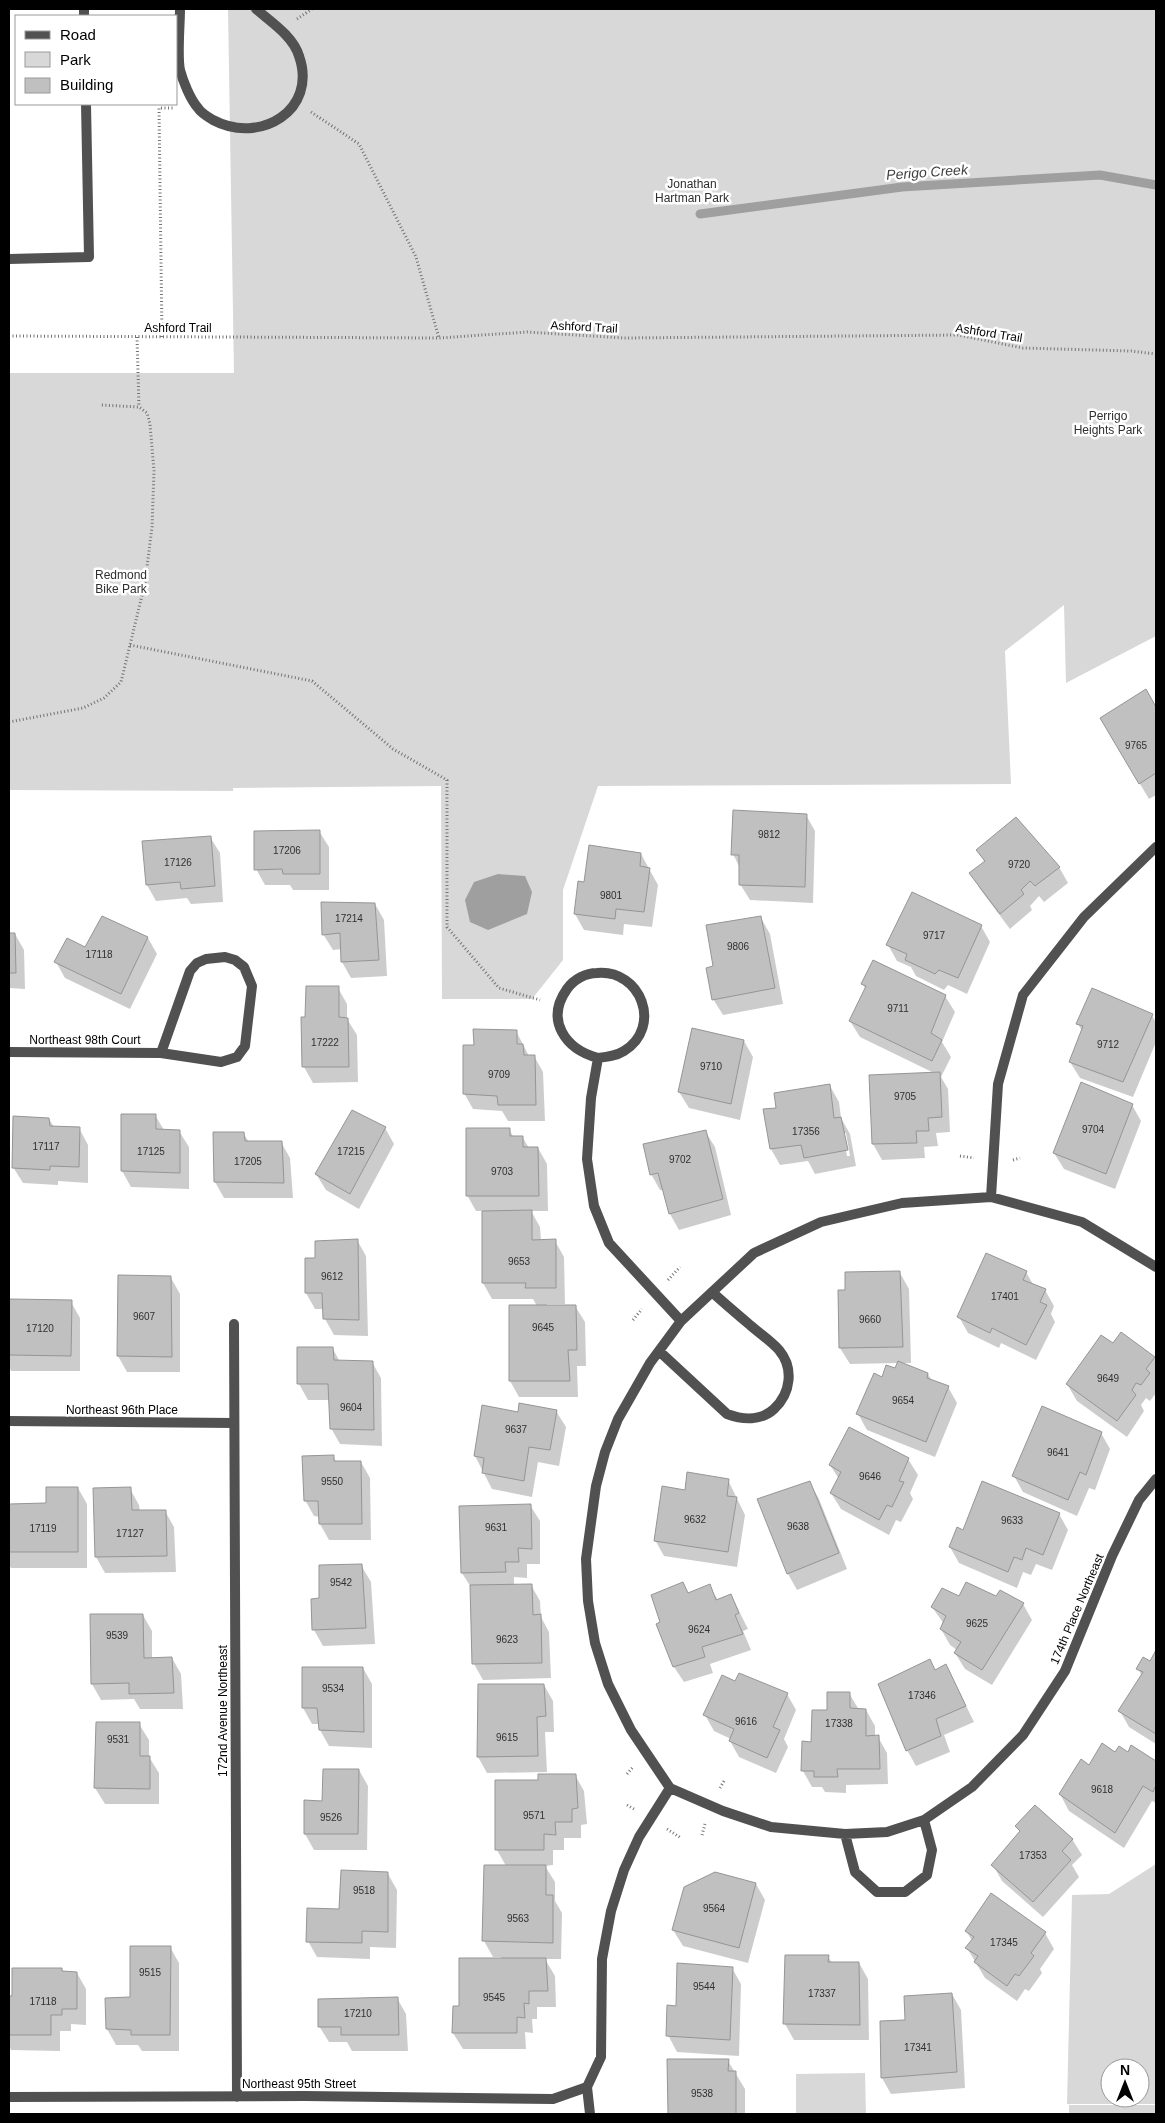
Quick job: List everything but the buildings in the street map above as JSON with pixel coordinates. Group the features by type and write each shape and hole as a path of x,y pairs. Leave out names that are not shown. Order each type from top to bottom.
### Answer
{"street":[{"path":"180,9 180,69 198,108 225,126 244,129 265,127 282,117 296,102 303,71 299,55 292,41 256,9"},
{"path":"9,259 89,257 86,105"},
{"path":"991,1198 998,1084 1023,995 1084,917 1156,847"},
{"name":"Northeast 98th Court","path":"9,1052 161,1053 222,1062 237,1057 242,1052 247,1038 252,986 244,967 235,960 216,956 197,963 186,979 161,1053"},
{"path":"604,972 617,975 629,982 638,992 643,1004 644,1018 641,1031 634,1042 624,1051 612,1056 598,1058 574,1048 565,1037 560,1025 558,1012 568,987 578,978 591,973 604,972"},
{"path":"598,1058 591,1098 587,1159 594,1206 609,1243 681,1320"},
{"path":"590,2114 587,2087 600,2057 602,1959 611,1911 624,1870 639,1837 670,1788 631,1730 608,1684 595,1643 588,1601 586,1559 596,1486 605,1452 618,1419 650,1363 681,1320 754,1253 821,1222 902,1203 991,1198 1082,1222 1156,1267"},
{"path":"659,1351 728,1414 738,1418 750,1419 771,1412 780,1404 789,1382 788,1371 779,1350 712,1292"},
{"name":"172nd Avenue Northeast","path":"234,1324 237,2097"},
{"name":"Northeast 96th Place","path":"9,1421 234,1423"},
{"name":"174th Place Northeast","path":"670,1788 723,1811 771,1827 845,1834 888,1832 924,1820 972,1787 1023,1735 1065,1671 1116,1548 1139,1500 1156,1479"},
{"path":"845,1834 855,1872 877,1892 905,1892 927,1875 932,1850 924,1820"},
{"name":"Northeast 95th Street","path":"9,2097 553,2099 587,2087"}],"path":[{"path":"296,102 359,144 416,257 439,338"},
{"path":"160,108 162,336"},
{"name":"Ashford Trail","path":"9,336 439,338 527,332 624,338 958,335 1022,348 1156,354"},
{"path":"137,336 139,407"},
{"path":"9,722 82,708 104,698 121,682 145,583 154,471 150,424 147,413 139,407 101,405"},
{"path":"130,645 312,681 393,749 447,780 447,927 499,988 560,1005"}],"green space":[{"path":"228,9 1156,9 1156,636 1066,683 1064,605 1005,651 1011,784 598,786 563,890 563,960 532,999 442,999 441,786 233,788 233,791 9,790 9,373 234,373"},
{"path":"1156,1864 1156,2104 1150,2104 1150,2058 1100,2058 1100,2104 1067,2104 1072,1895 1109,1894"},
{"path":"865,2073 866,2114 796,2114 796,2074"},
{"path":"1069,2105 1100,2105 1100,2108 1150,2108 1150,2105 1156,2105 1156,2114 1069,2114"}],"shaded area":[{"path":"498,874 525,876 532,892 527,914 488,930 470,922 465,900 474,882"}],"waterway":[{"name":"Perigo Creek","path":"700,214 902,187 1100,175 1156,185"}],"park label":[{"name":"Jonathan Hartman Park","path":"692,191"},
{"name":"Perrigo Heights Park","path":"1108,423"},
{"name":"Redmond Bike Park","path":"121,582"}]}
